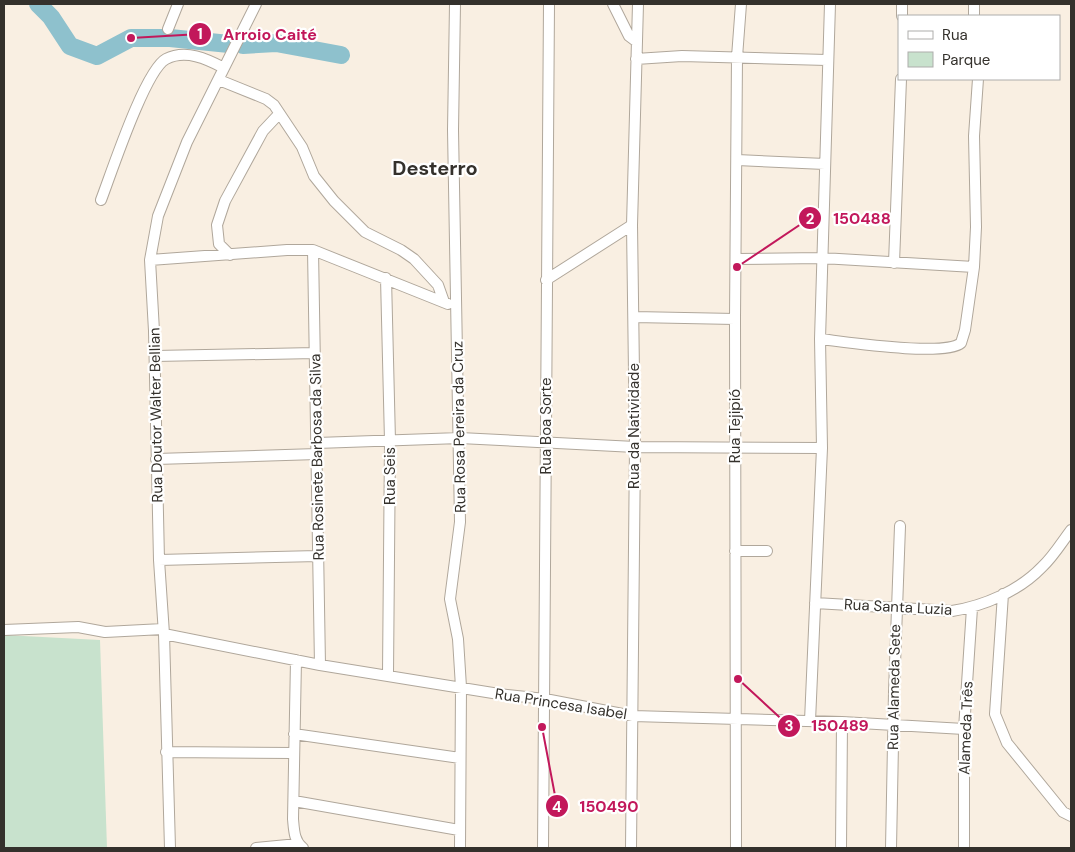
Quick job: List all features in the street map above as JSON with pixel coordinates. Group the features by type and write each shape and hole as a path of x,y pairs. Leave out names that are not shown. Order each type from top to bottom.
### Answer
{"street":[{"path":"168,29 178,4"},
{"name":"Rua Doutor Walter Bellian","path":"170,848 159,560 155,356 150,260 154,232 165,196 186,142 256,4"},
{"name":"Rua Rosa Pereira da Cruz","path":"455,4 453,130 460,522 450,599 458,639 461,687 460,848"},
{"name":"Rua Boa Sorte","path":"543,848 549,4"},
{"path":"613,4 629,36 637,42"},
{"name":"Rua da Natividade","path":"631,848 635,447 632,225 638,4"},
{"name":"Rua Tejipió","path":"736,848 735,319 737,57 741,4"},
{"path":"810,721 822,448 820,339 830,4"},
{"path":"101,200 127,130 151,78 161,63 172,57 195,56 224,68"},
{"path":"636,59 737,57 827,60"},
{"path":"219,80 266,99 274,105 302,147 314,176 334,202 365,232 414,259 438,285 444,302"},
{"path":"894,263 901,80"},
{"path":"820,339 869,345 946,349 961,343 965,330 974,267 976,227 974,136 978,80"},
{"path":"230,255 218,244 217,225 225,202 263,131 279,114"},
{"path":"737,160 825,164"},
{"path":"546,280 632,225"},
{"path":"150,260 295,249 314,250 386,278 457,309"},
{"name":"Rua Rosinete Barbosa da Silva","path":"314,250 320,665"},
{"path":"736,259 822,258 974,267"},
{"name":"Rua Seis","path":"386,278 390,441 388,675"},
{"path":"634,317 735,319"},
{"path":"155,356 315,353"},
{"path":"317,443 460,438 635,447 822,448"},
{"path":"156,459 317,454"},
{"name":"Rua Alameda Sete","path":"891,848 896,608 900,526"},
{"name":"Rua Santa Luzia","path":"815,603 952,611 972,608 1003,594 1042,568 1071,530"},
{"path":"736,552 767,551"},
{"path":"159,560 318,556"},
{"path":"1003,594 995,714 1007,743 1063,812 1071,816"},
{"name":"Alameda Três","path":"964,848 964,729 972,608"},
{"name":"Rua Princesa Isabel","path":"4,630 78,627 105,632 163,631 320,665 545,699 633,716 893,724 964,729"},
{"path":"256,848 301,846 293,819 296,660"},
{"path":"841,848 842,722"},
{"path":"294,734 460,758"},
{"path":"166,752 293,753"},
{"path":"294,801 459,830"}],"green space":[{"path":"4,635 100,640 107,848 4,848"}],"waterway":[{"path":"38,4 51,17 70,46 97,56 131,38 170,38 229,44"},
{"path":"243,45 276,43 341,55"}],"place":[{"name":"Arroio Caité","path":"131,38"},
{"name":"150488","path":"737,267"},
{"name":"150489","path":"738,679"},
{"name":"150490","path":"542,727"}],"district":[{"name":"Desterro","path":"435,168"}]}
